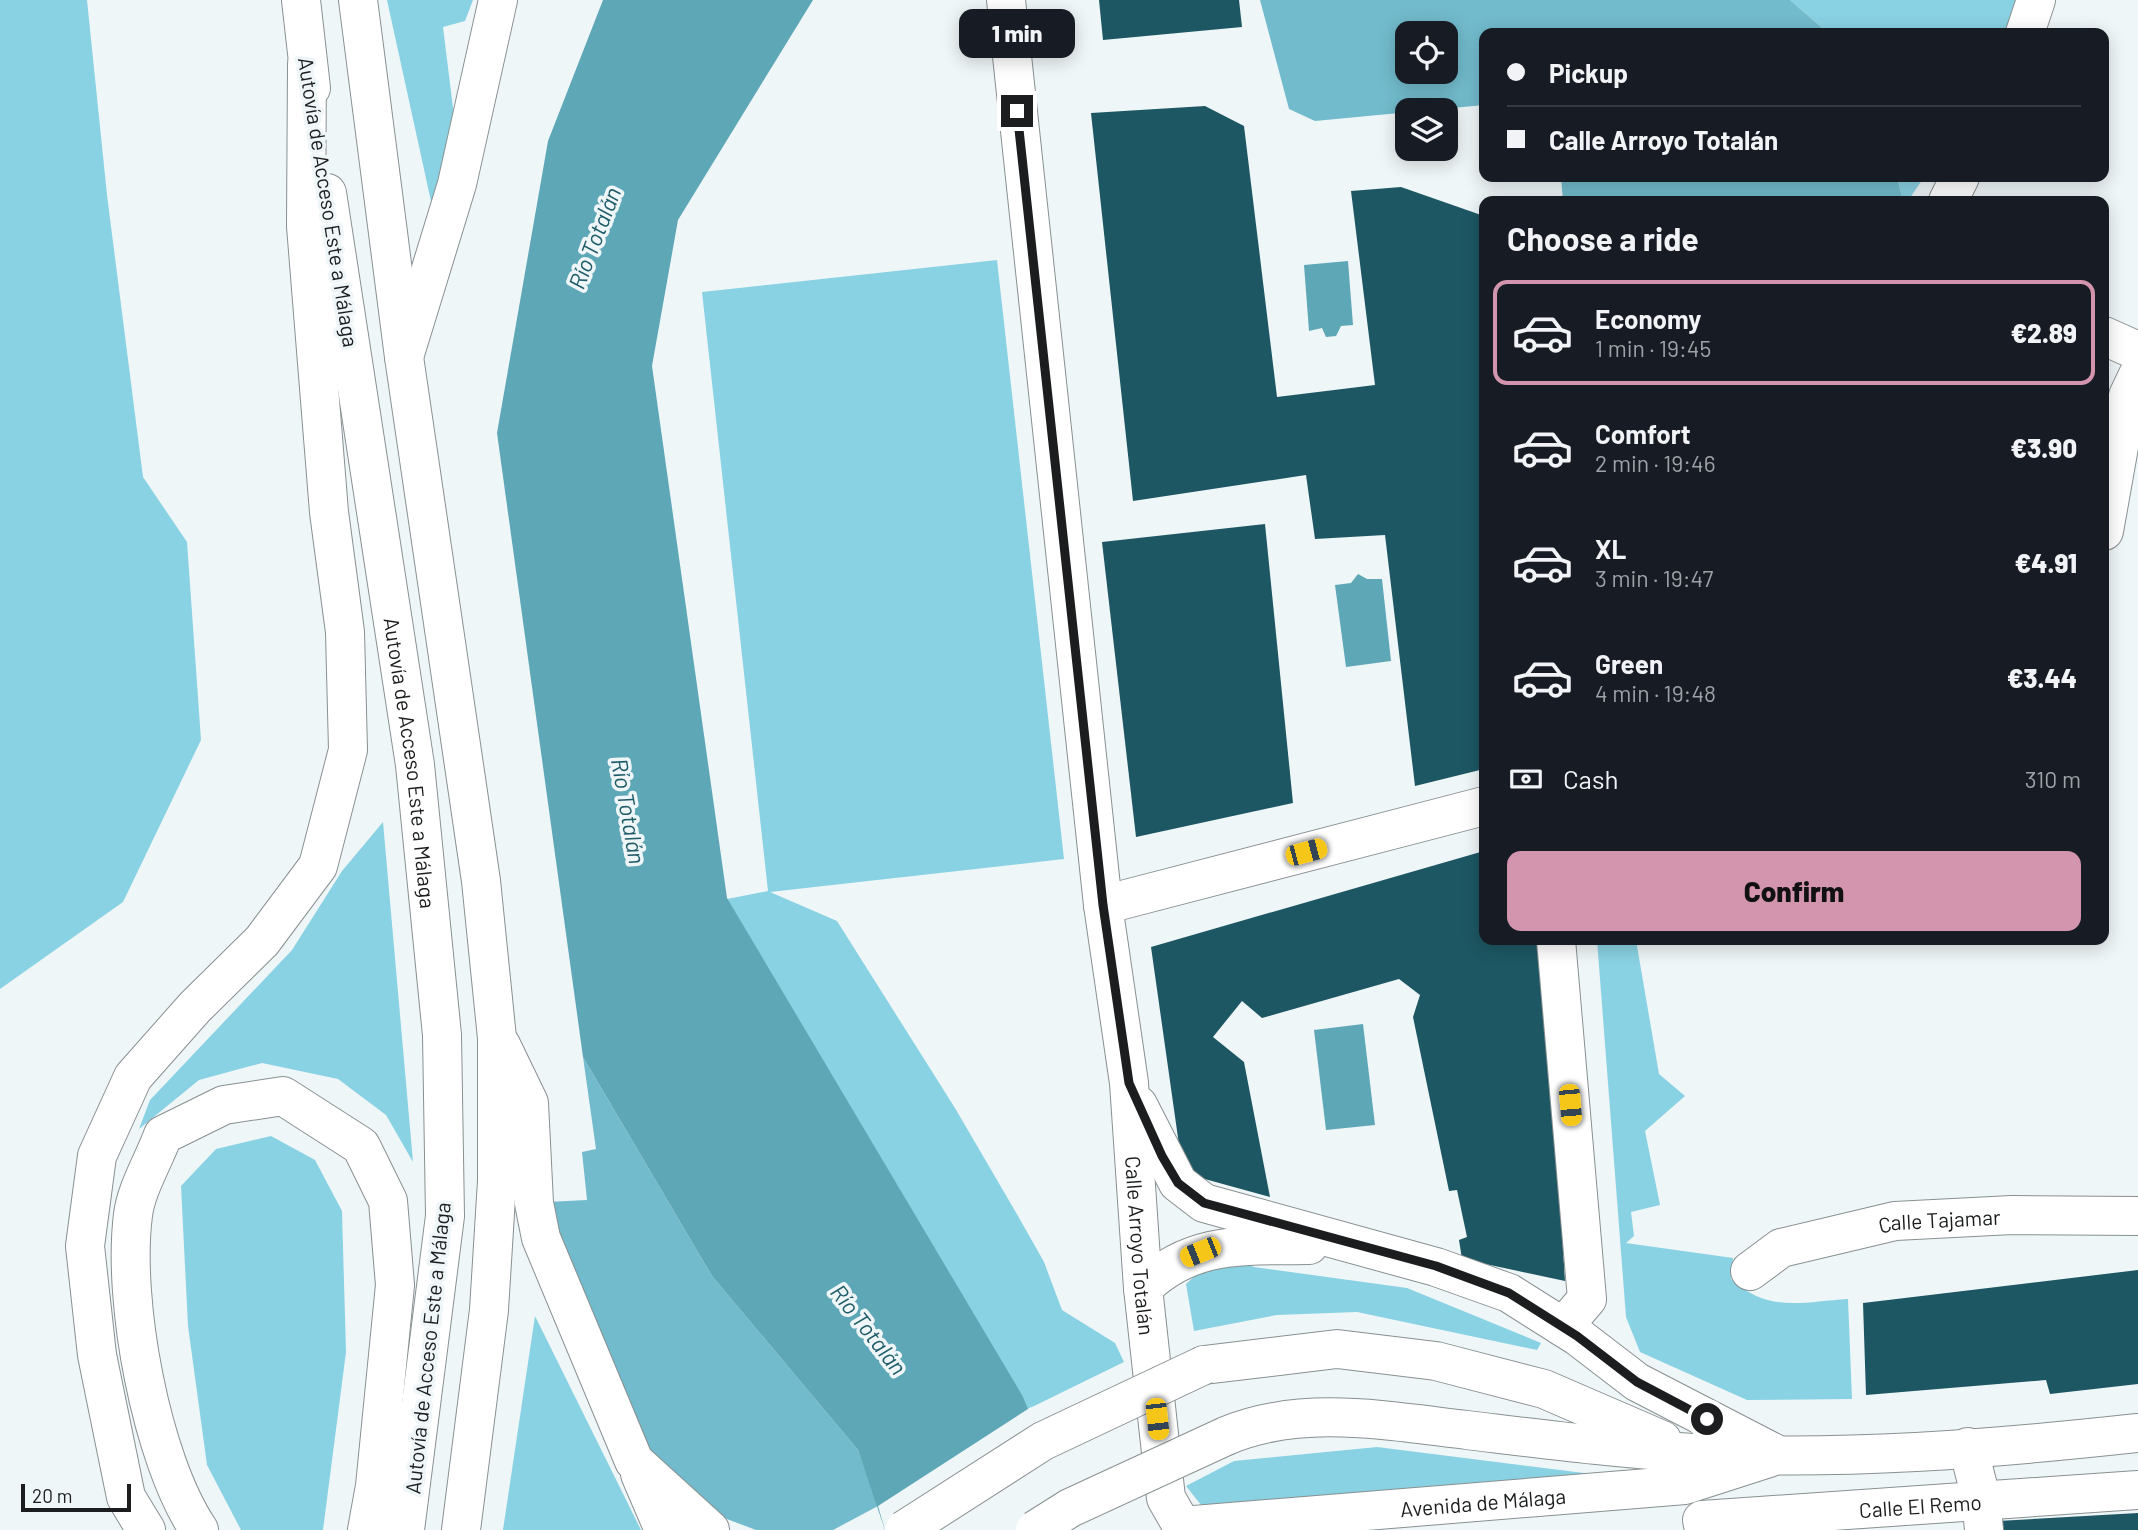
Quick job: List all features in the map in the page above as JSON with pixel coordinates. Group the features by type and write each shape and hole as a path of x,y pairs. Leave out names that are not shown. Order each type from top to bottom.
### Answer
{"main road":[{"name":"Autovía de Acceso Este a Málaga","path":"301,0 307,64 415,765 442,1035 445,1216 405,1530"},
{"path":"358,0 404,357 481,881 497,1038 497,1181 489,1310 461,1530"},
{"path":"404,357 457,184 498,0"},
{"name":"Calle Arroyo Totalán","path":"1006,0 1103,905 1129,1083 1143,1288 1166,1498 1182,1526"},
{"path":"2027,28 2036,0"},
{"path":"146,1530 126,1497 97,1355 85,1246 97,1156 132,1077 195,1007 262,941 318,866 348,750 345,632 329,512 306,226 307,64"},
{"path":"2109,338 2138,351"},
{"path":"2109,503 2128,396 2138,375"},
{"path":"1103,905 1479,807"},
{"path":"1556,945 1587,1299 1563,1327"},
{"path":"497,1038 529,1103 534,1203 541,1238 664,1530"},
{"path":"1129,1083 1162,1156 1178,1183 1204,1203 1436,1266 1509,1293 1563,1327 1637,1382 1778,1455"},
{"path":"199,1530 185,1510 152,1422 132,1311 133,1214 163,1135 224,1105 283,1096 361,1146 388,1201 395,1285 375,1486 368,1530"},
{"name":"Calle Tajamar","path":"1750,1271 1781,1248 1895,1221 2012,1215 2138,1216"},
{"path":"1143,1288 1164,1267 1200,1252 1242,1245 1360,1245"},
{"path":"904,1530 1043,1441 1204,1365 1336,1349 1436,1361 1544,1389 1692,1453"},
{"name":"Avenida de Málaga","path":"1035,1530 1070,1508 1251,1425 1345,1416 1692,1453 1778,1455 1902,1453 2138,1433"},
{"path":"1968,1447 1983,1514"},
{"name":"Avenida de Málaga","path":"1182,1526 1685,1485 1778,1455"},
{"path":"634,1461 709,1530"},
{"name":"Calle El Remo","path":"1703,1525 1983,1514 2138,1490"}],"shaded area":[{"path":"0,0 87,0 107,195 143,477 187,542 201,740 123,902 0,989"},
{"path":"387,0 473,0 465,21 443,27 455,124 434,215"},
{"path":"1260,0 1790,0 1822,28 1479,28 1479,105 1458,107 1458,98 1395,98 1395,113 1315,121 1289,109"},
{"path":"1790,0 2021,0 2014,28 1822,28"},
{"path":"1561,182 1898,182 1902,196 1563,196"},
{"path":"1898,182 1921,182 1911,196 1902,196"},
{"path":"997,260 1064,859 770,892 837,921 955,1108 1018,1216 1044,1262 1062,1310 1115,1343 1124,1362 1028,1409 727,899 768,891 702,292"},
{"path":"383,822 413,1162 386,1115 338,1079 262,1063 199,1080 139,1129 150,1100 292,950 342,871"},
{"path":"1597,945 1637,945 1659,1074 1685,1096 1645,1131 1660,1205 1631,1212 1634,1236 1626,1243 1733,1258 1731,1279 1745,1290 1772,1301 1800,1303 1848,1299 1852,1399 1747,1400 1640,1352 1626,1317"},
{"path":"583,1057 712,1276 858,1450 878,1506 833,1530 756,1530 695,1507 639,1440 547,1202 587,1200 582,1152 596,1149"},
{"path":"271,1136 315,1160 342,1211 346,1352 323,1530 241,1530 207,1465 188,1326 181,1186 216,1149"},
{"path":"1238,1259 1254,1267 1407,1288 1541,1343 1537,1350 1357,1312 1277,1315 1194,1331 1186,1284 1210,1262"},
{"path":"535,1316 641,1530 503,1530"},
{"path":"1377,1447 1608,1476 1201,1505 1186,1486 1234,1461"}],"water":[{"name":"Río Totalán","path":"603,0 813,0 678,220 652,366 727,898 1022,1395 1081,1530 885,1530 858,1450 712,1276 583,1057 497,433 548,141"},
{"path":"1348,261 1353,325 1341,326 1336,336 1326,337 1322,328 1309,331 1304,265"},
{"path":"1358,574 1367,579 1382,579 1391,661 1346,667 1335,585 1351,583"},
{"path":"1363,1024 1375,1125 1326,1130 1314,1030"}],"pier":[{"path":"1031,1407 1084,1530 885,1530 878,1506"}],"building":[{"path":"1099,0 1239,0 1242,27 1103,40"},
{"path":"1205,106 1244,126 1277,397 1375,385 1351,191 1401,187 1479,214 1479,770 1415,786 1385,535 1315,539 1306,475 1133,501 1091,113"},
{"path":"1265,524 1293,803 1136,837 1102,542"},
{"path":"1479,852 1479,945 1544,945 1565,1281 1462,1259 1459,1240 1467,1237 1457,1190 1449,1191 1413,1017 1420,995 1399,979 1262,1018 1242,1001 1213,1037 1244,1062 1270,1197 1183,1173 1151,947"},
{"path":"2138,1270 2138,1384 2050,1394 2046,1380 1866,1395 1863,1303"},
{"path":"2138,1513 2138,1530 1999,1530 1998,1521"}],"route":[{"path":"1017,111 1103,905 1129,1083 1162,1156 1178,1183 1204,1203 1436,1266 1509,1293 1577,1336 1637,1382 1707,1419"}]}
